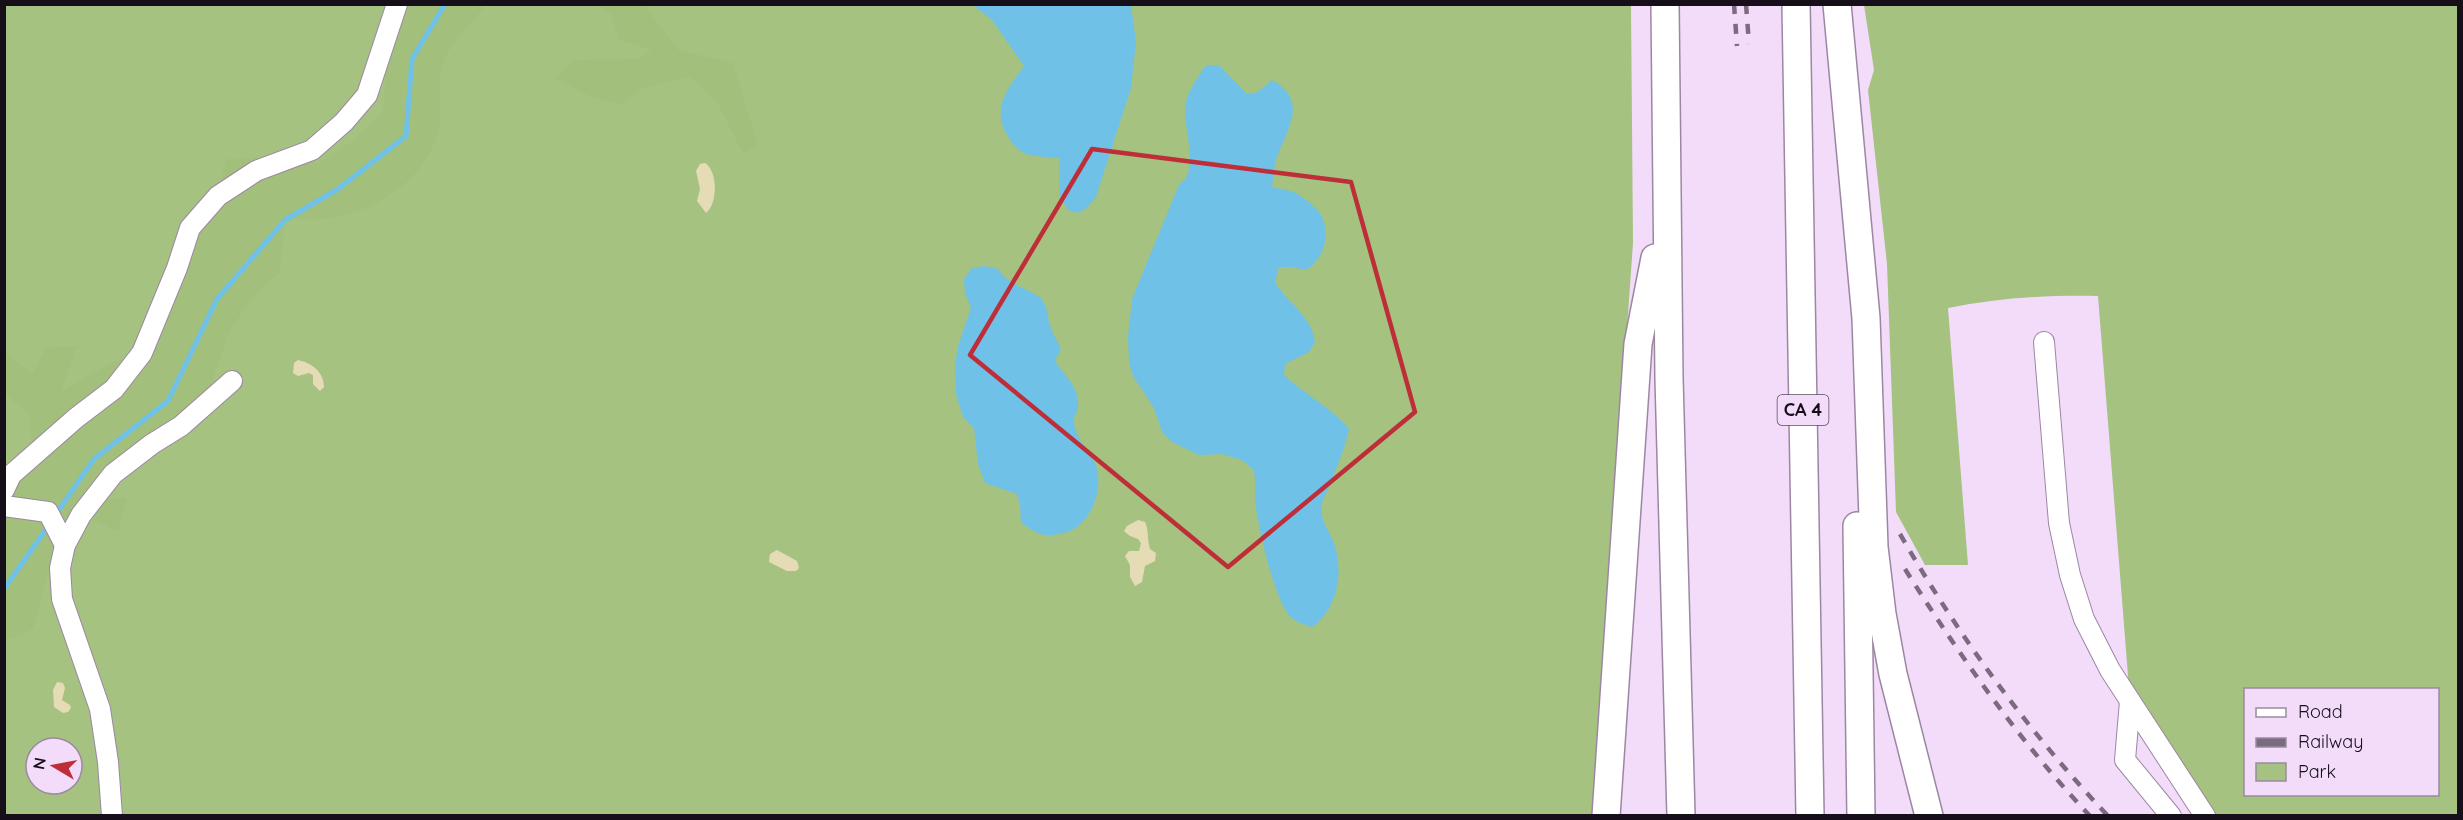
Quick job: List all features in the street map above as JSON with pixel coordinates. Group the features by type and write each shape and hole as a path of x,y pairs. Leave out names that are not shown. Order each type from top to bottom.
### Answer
{"highway":[{"path":"1665,4 1666,204 1681,816"},
{"name":"CA 4","path":"1797,4 1810,816"},
{"path":"1838,4 1867,340 1874,547 1882,614 1895,685 1929,816"},
{"path":"1606,816 1638,344 1666,204"},
{"path":"1859,236 1862,309 1856,479 1861,816"}],"lane":[{"path":"4,490 11,475 76,418 114,389 142,352 177,267 190,228 218,196 256,171 312,150 344,122 367,95 397,4"},
{"path":"2044,342 2059,523 2070,575 2084,619 2110,670 2205,816"},
{"path":"112,816 108,762 100,708 62,599 60,568 65,545 81,515 113,474 152,444 182,426 232,381"},
{"path":"4,506 48,512 65,545"},
{"path":"2130,701 2125,760 2171,816"}],"highlighted area":[{"path":"1092,149 1351,182 1415,412 1228,567 970,355"}],"green space":[{"path":"5,5 1631,5 1633,243 1593,815 5,816"},
{"path":"407,5 486,5 456,40 443,64 440,79 439,128 434,145 425,161 399,188 366,208 331,218 285,220 280,272 254,295 229,332 203,408 94,498 127,499 118,531 81,515 60,568 46,577 33,629 5,641 4,470 32,458 30,415 5,394 5,356 8,354 32,374 46,348 77,346 61,392 108,364 141,353 177,268 218,196 226,159 263,158 293,150 318,164 354,140 383,110 390,23"},
{"path":"596,5 644,5 678,50 733,63 758,146 743,153 716,100 690,77 643,88 621,104 591,97 555,78 576,60 638,59 653,50 619,40 611,14"},
{"path":"1864,5 2458,5 2458,815 2205,815 2130,701 2098,296 2023,298 1948,308 1968,565 1925,565 1896,512 1887,264 1868,90 1874,70"}],"sand":[{"path":"705,163 712,173 715,188 713,203 706,213 697,201 700,189 696,171 700,164"},
{"path":"298,360 308,363 322,377 324,387 320,391 313,384 313,375 309,373 298,376 293,373 294,363"},
{"path":"1138,520 1145,522 1150,549 1156,553 1155,561 1145,566 1142,582 1135,586 1130,577 1130,565 1125,556 1129,551 1139,551 1141,543 1124,531 1127,526"},
{"path":"777,550 797,561 799,568 796,571 787,571 769,562 770,554"},
{"path":"57,682 63,683 65,688 62,700 70,705 68,712 63,713 54,707 53,690"}],"water":[{"path":"973,5 1131,5 1136,42 1131,88 1096,197 1087,208 1077,213 1068,210 1059,194 1059,158 1021,152 1003,128 1001,109 1003,100 1024,66 992,20"},
{"path":"1206,65 1219,65 1247,94 1258,92 1272,80 1283,88 1289,96 1293,114 1277,158 1272,187 1299,195 1316,208 1324,221 1326,237 1322,252 1317,259 1306,270 1279,267 1275,282 1304,317 1315,342 1309,352 1285,364 1284,375 1334,414 1349,429 1321,509 1323,520 1337,554 1337,589 1328,610 1312,627 1290,617 1278,593 1258,518 1254,470 1242,460 1222,454 1199,455 1172,442 1162,432 1154,408 1133,376 1129,362 1128,337 1132,299 1179,185 1189,170 1190,150 1185,108 1193,85"},
{"path":"985,266 998,269 1009,280 1043,301 1052,331 1061,349 1055,361 1070,381 1078,398 1075,426 1080,440 1096,466 1098,485 1097,495 1089,514 1083,522 1067,532 1048,535 1033,530 1021,522 1017,494 985,483 978,464 974,428 963,417 956,394 955,366 958,346 971,308 965,293 964,279 972,268"}],"waterway":[{"path":"56,514 94,459 168,401 217,299 285,220 338,189 406,136 412,59 445,4"},
{"path":"4,589 49,525"}],"railway":[{"path":"1734,4 1737,46"},
{"path":"1746,4 1749,44"},
{"path":"1900,534 1922,572 1995,681 2049,750 2108,816"},
{"path":"1905,569 1947,634 2015,728 2090,816"}]}
